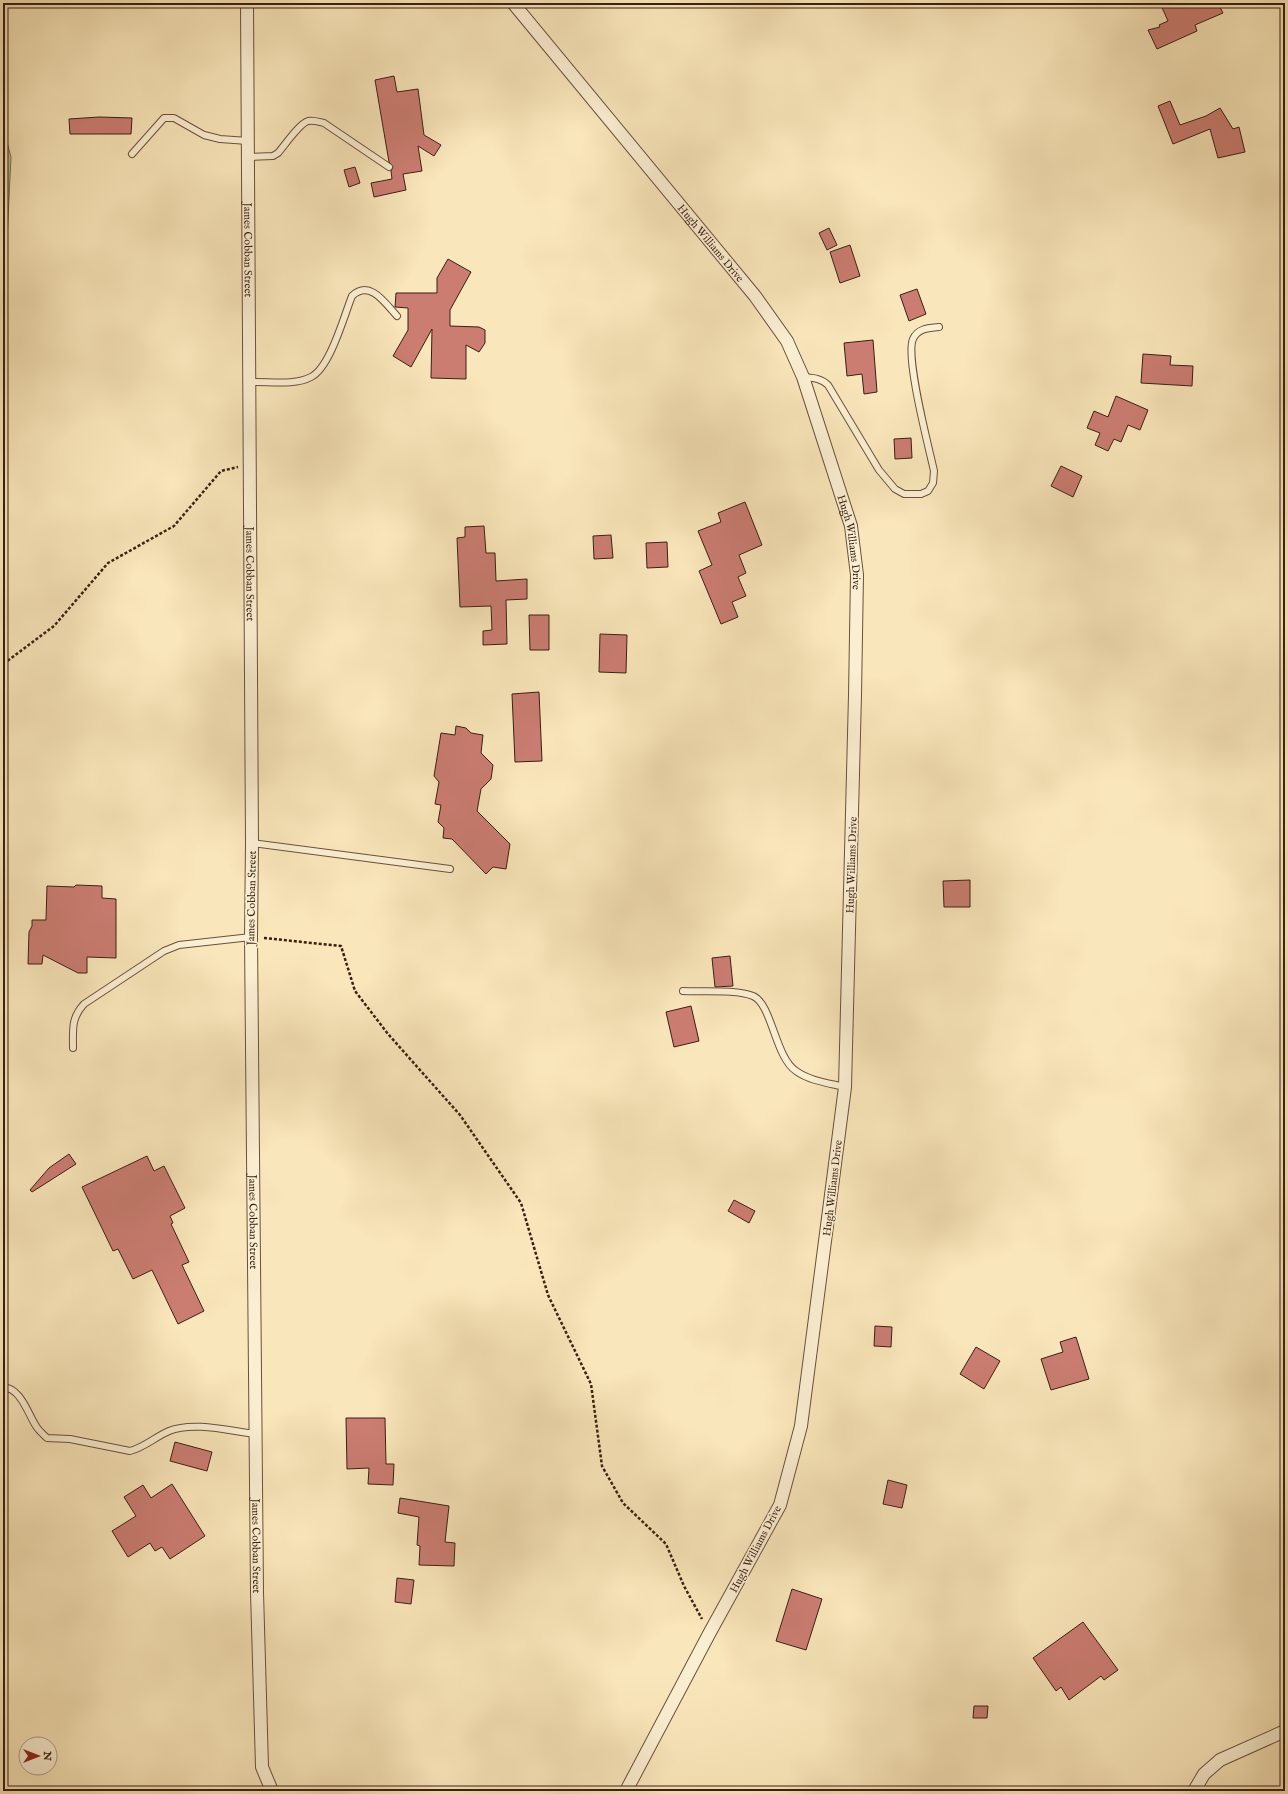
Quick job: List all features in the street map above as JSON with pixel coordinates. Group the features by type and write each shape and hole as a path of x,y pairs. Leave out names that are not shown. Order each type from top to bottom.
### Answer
{"street":[{"name":"James Cobban Street","path":"247,3 252,843 251,937 257,1592 262,1767 272,1791"},
{"name":"Hugh Williams Drive","path":"513,3 755,296 787,341 803,378 851,526 857,575 845,1087 801,1426 780,1505 709,1634 626,1791"},
{"path":"1194,1791 1204,1774 1220,1760 1285,1731"}],"lane":[{"path":"132,154 164,118 169,117 174,118 204,135 220,139 248,141"},
{"path":"248,157 273,156 278,153 302,125 308,121 315,121 324,123 389,167"},
{"path":"250,382 294,381 311,377 326,363 352,296 358,290 374,292 397,316"},
{"path":"803,378 823,380 828,385 878,470 895,489 904,494 921,494 928,490 933,483 934,471 914,376 911,352 913,339 919,331 926,328 939,327"},
{"path":"252,843 450,869"},
{"path":"73,1048 73,1022 76,1012 164,951 179,945 251,937"},
{"path":"683,991 744,993 755,996 763,1006 785,1060 795,1071 810,1078 845,1087"},
{"path":"3,1387 16,1393 26,1407 36,1427 47,1438 70,1439 130,1451 138,1449 169,1431 179,1428 194,1427 256,1434"}],"path":[{"path":"3,662 6,662 54,626 108,563 174,526 221,471 250,465"},
{"path":"251,937 341,946 355,991 388,1034 460,1116 521,1203 548,1295 591,1384 602,1466 623,1503 666,1544 684,1586 709,1634"}],"green space":[{"path":"3,127 11,157 3,322"}],"building":[{"path":"1160,3 1218,3 1223,13 1195,25 1197,31 1157,49 1148,30 1160,27 1159,25 1168,21"},
{"path":"394,76 397,92 418,89 424,135 441,145 434,156 418,146 422,171 403,174 406,190 374,197 371,183 392,179 391,171 393,167 389,162 375,80"},
{"path":"1170,101 1180,125 1206,116 1220,108 1233,129 1239,127 1245,152 1218,158 1210,129 1173,144 1158,106"},
{"path":"99,117 132,118 131,134 70,134 69,119"},
{"path":"355,167 360,183 349,187 344,170"},
{"path":"829,228 837,245 827,250 819,233"},
{"path":"850,245 860,276 840,283 830,252"},
{"path":"448,259 471,272 450,310 450,326 479,327 485,330 485,343 479,352 466,345 466,379 431,378 432,329 411,367 393,356 408,330 408,308 395,307 396,293 437,293 437,278"},
{"path":"917,289 926,314 909,321 900,295"},
{"path":"873,340 877,392 864,394 862,374 847,376 844,343"},
{"path":"1143,354 1171,356 1170,365 1193,366 1192,386 1141,383"},
{"path":"1116,396 1148,410 1140,430 1128,425 1121,442 1114,439 1108,451 1095,445 1100,433 1087,428 1094,411 1108,417"},
{"path":"911,438 912,458 895,459 894,439"},
{"path":"1061,466 1082,476 1073,497 1051,486"},
{"path":"745,502 762,545 739,555 746,573 738,577 746,596 732,602 738,617 721,624 699,571 712,565 698,531 721,522 718,513"},
{"path":"484,526 486,553 495,553 496,581 527,579 527,599 506,600 507,644 483,645 483,631 492,630 491,606 460,607 457,538 465,537 465,527"},
{"path":"611,535 613,558 594,559 593,536"},
{"path":"667,542 668,567 647,568 646,543"},
{"path":"529,615 549,615 549,650 530,650"},
{"path":"600,634 627,635 626,673 599,672"},
{"path":"539,692 542,761 515,762 512,694"},
{"path":"456,726 466,728 471,733 483,735 481,753 493,765 491,779 481,789 477,811 510,844 506,869 493,867 486,874 452,839 443,838 444,828 438,822 441,805 435,804 439,782 434,776 441,733 455,735"},
{"path":"970,880 970,907 944,907 943,881"},
{"path":"76,885 102,886 102,898 116,899 116,958 87,957 87,973 78,973 43,955 42,964 28,964 29,932 32,926 32,920 46,920 47,886 74,887"},
{"path":"730,956 733,986 715,987 712,958"},
{"path":"691,1006 699,1041 674,1047 666,1012"},
{"path":"69,1154 76,1164 32,1192 30,1190 49,1168"},
{"path":"147,1156 154,1171 164,1166 185,1208 170,1216 173,1223 171,1224 189,1262 182,1265 204,1311 178,1324 152,1270 133,1279 118,1249 113,1251 82,1187"},
{"path":"734,1200 755,1211 749,1223 728,1211"},
{"path":"875,1326 892,1327 891,1347 874,1346"},
{"path":"1076,1337 1089,1379 1051,1390 1041,1359 1063,1352 1060,1342"},
{"path":"976,1347 1000,1361 984,1389 960,1374"},
{"path":"346,1418 385,1418 386,1464 394,1464 393,1485 368,1484 369,1468 347,1469"},
{"path":"175,1442 212,1452 207,1471 170,1461"},
{"path":"888,1480 907,1485 902,1508 883,1504"},
{"path":"172,1484 205,1536 170,1559 162,1547 155,1551 150,1543 128,1557 112,1531 136,1516 124,1497 143,1485 151,1498"},
{"path":"400,1498 449,1506 445,1542 455,1543 454,1566 419,1565 420,1546 417,1545 419,1517 398,1513"},
{"path":"397,1578 414,1580 411,1604 395,1602"},
{"path":"792,1589 822,1599 806,1650 776,1641"},
{"path":"1083,1622 1118,1670 1104,1680 1101,1676 1069,1700 1061,1687 1056,1691 1033,1658"},
{"path":"974,1706 988,1706 987,1718 973,1718"}]}
